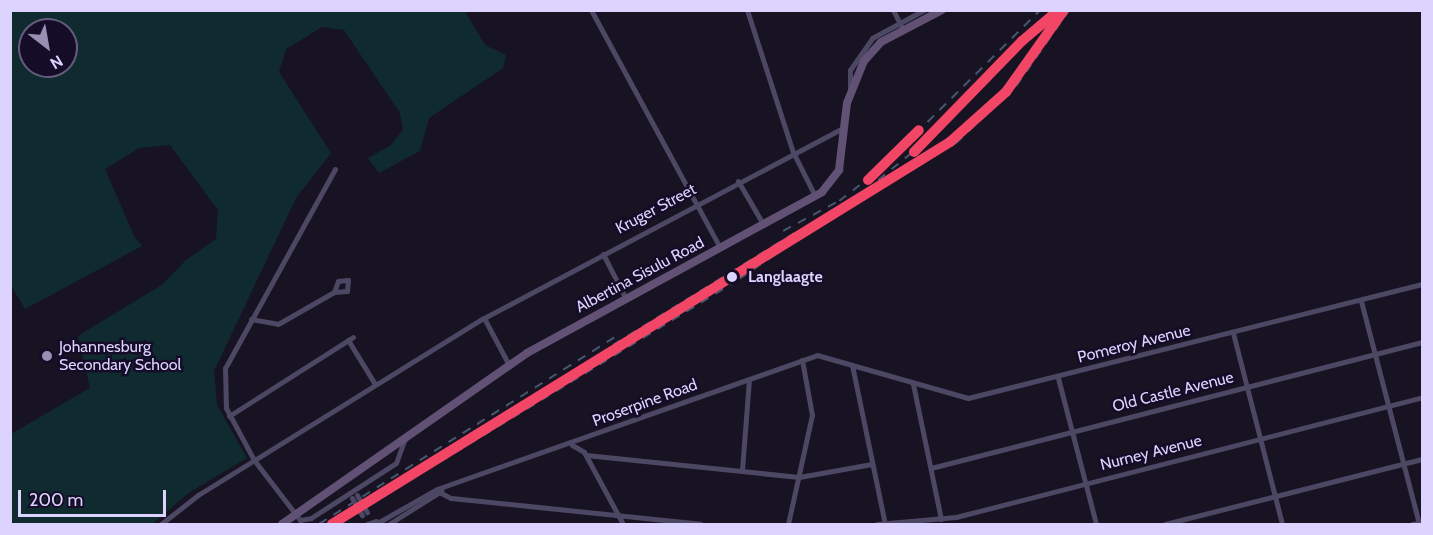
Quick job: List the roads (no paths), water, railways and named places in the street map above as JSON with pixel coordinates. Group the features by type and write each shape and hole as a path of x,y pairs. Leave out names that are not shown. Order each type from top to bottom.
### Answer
{"main road":[{"name":"Albertina Sisulu Road","path":"282,525 509,365 815,196 831,184 839,170 850,89 868,55 902,26 942,10"}],"street":[{"path":"591,10 720,248"},
{"path":"747,10 793,152 815,196"},
{"path":"893,10 902,26 924,10"},
{"name":"Kruger Street","path":"161,525 198,495 484,318 696,203 843,128"},
{"path":"335,169 252,319 224,375 229,416 254,460 294,516 307,520 353,494 396,463 405,438"},
{"path":"738,181 763,224"},
{"path":"603,254 626,299"},
{"name":"Pomeroy Avenue","path":"852,365 965,398 1058,378 1422,284"},
{"path":"252,319 278,324 334,292"},
{"path":"1360,301 1418,524"},
{"path":"484,318 509,365"},
{"path":"1233,333 1282,525"},
{"path":"229,416 351,339 375,384"},
{"name":"Old Castle Avenue","path":"931,468 1422,342"},
{"name":"Proserpine Road","path":"367,525 379,523 415,499 447,486 817,355 852,365"},
{"path":"788,525 813,410 802,360"},
{"path":"852,365 885,524"},
{"path":"1058,378 1096,525"},
{"path":"742,470 749,380"},
{"path":"913,384 941,519"},
{"name":"Nurney Avenue","path":"877,525 941,519 1422,397"},
{"path":"570,444 586,455 623,525"},
{"path":"586,455 799,477 872,464"},
{"path":"1164,525 1422,459"},
{"name":"Proserpine Road","path":"389,525 447,486"},
{"path":"439,492 451,498 701,525"},
{"path":"353,494 364,513 367,525"},
{"path":"364,513 379,523"}],"railway":[{"path":"783,231 839,201 879,170 1040,10"},
{"path":"878,180 925,142 1022,41 1059,10"},
{"path":"338,524 739,279 848,205 956,143 1016,86 1069,10"},
{"path":"613,345 794,233"},
{"path":"319,524 618,335"}],"place":[{"name":"Langlaagte","path":"732,277"},
{"name":"Johannesburg Secondary School","path":"47,356"}]}
